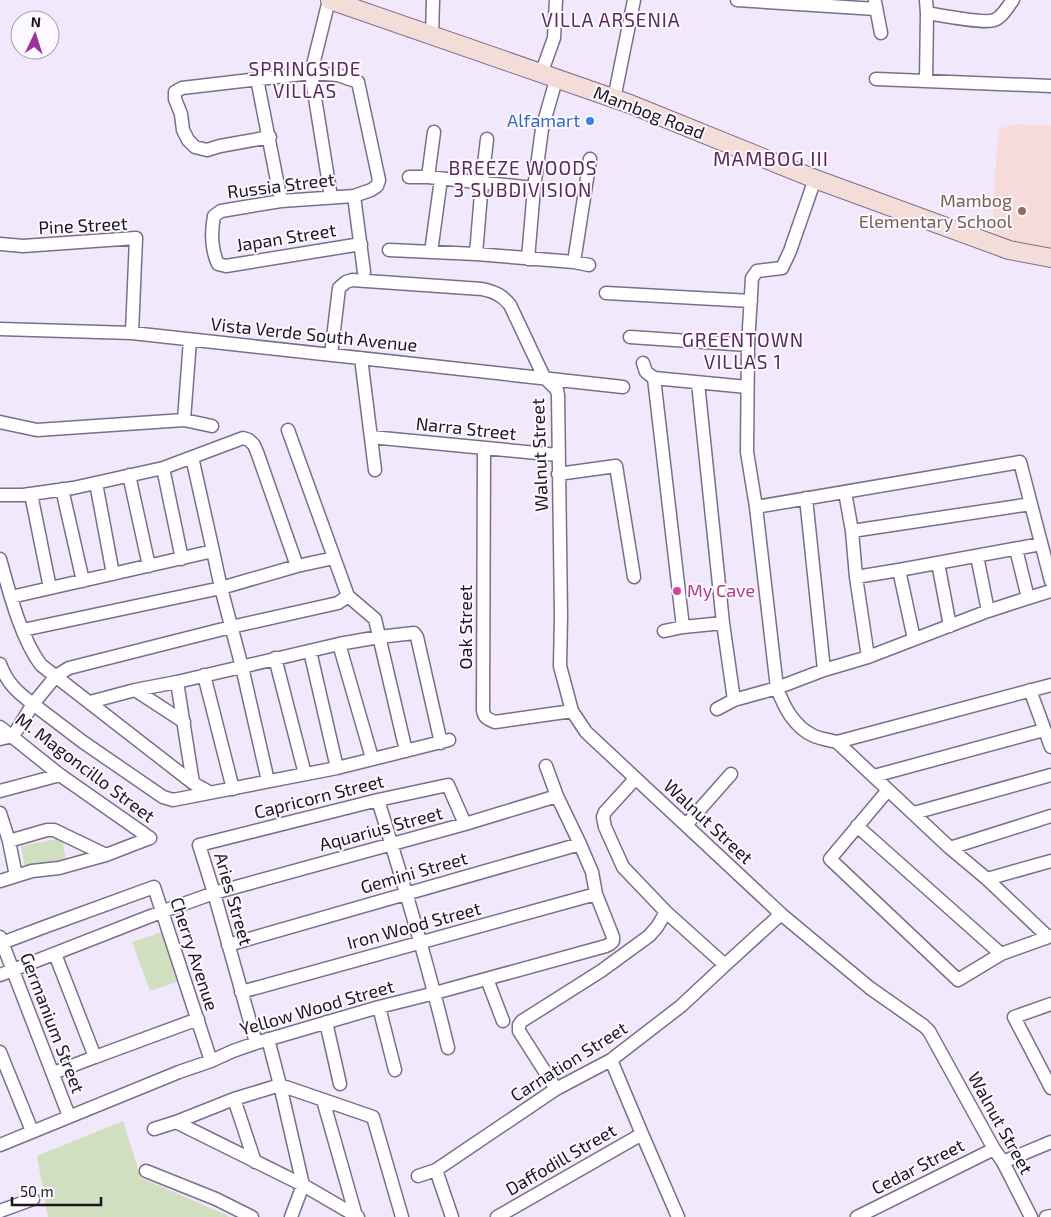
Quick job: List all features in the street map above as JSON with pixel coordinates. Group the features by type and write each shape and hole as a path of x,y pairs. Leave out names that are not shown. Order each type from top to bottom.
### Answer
{"main road":[{"name":"Mambog Road","path":"330,0 614,99 815,179 1009,250 1051,258"}],"street":[{"path":"330,0 311,73 331,197"},
{"path":"432,36 433,0"},
{"path":"528,259 534,188 554,38 556,0"},
{"path":"614,99 634,0"},
{"path":"737,0 875,4 881,33"},
{"path":"926,81 926,6 981,20 995,20 1003,14 1013,0"},
{"path":"270,138 220,146 208,150 195,148 183,130 175,92 182,88 311,73 338,75 358,82 385,178 371,190 354,196 364,272"},
{"path":"257,78 281,201"},
{"path":"876,79 1051,86"},
{"path":"428,177 434,132"},
{"path":"476,254 487,139"},
{"path":"574,262 590,160"},
{"path":"409,177 428,177 534,188"},
{"path":"431,252 441,179"},
{"path":"815,179 790,251 782,268 757,271 752,278 750,301 747,452 756,508 777,688 784,706 792,719 804,730 815,736 837,742 950,848 1049,936 1001,954 958,980 830,859 888,790"},
{"name":"Russia Street","path":"218,264 213,253 212,225 214,216 221,211 281,201 354,196"},
{"name":"Pine Street","path":"0,244 23,246 136,238 132,333"},
{"name":"Japan Street","path":"218,264 226,266 361,244"},
{"path":"388,250 476,254 574,262 589,265"},
{"name":"Walnut Street","path":"331,355 339,288 352,280 482,289 495,292 510,305 544,377 558,395 560,666 572,712 586,732 781,914 870,988 929,1031 1003,1162 1025,1215"},
{"path":"606,293 750,301"},
{"name":"Vista Verde South Avenue","path":"0,329 132,333 623,386"},
{"path":"630,337 748,345"},
{"path":"184,420 190,340"},
{"path":"361,358 372,437 374,470"},
{"path":"643,363 646,372 654,378 747,387"},
{"path":"654,378 683,627"},
{"path":"698,383 723,623 734,700"},
{"path":"0,422 37,430 184,420 212,426"},
{"path":"288,430 348,596 375,619 406,751"},
{"name":"Narra Street","path":"372,437 558,455"},
{"path":"0,495 23,495 62,490 163,468 243,438 249,440 254,445 257,452 297,566"},
{"name":"Oak Street","path":"484,448 484,715 487,719 495,722 572,712"},
{"path":"192,458 230,627 242,667 268,781"},
{"path":"756,508 1020,462 1051,581"},
{"path":"558,474 616,466 634,577"},
{"path":"163,468 182,559"},
{"path":"129,475 149,566"},
{"path":"96,483 112,574"},
{"path":"62,490 83,581"},
{"path":"845,492 852,531 856,577 868,656"},
{"path":"31,494 50,588"},
{"path":"806,498 824,670"},
{"path":"852,531 1031,504"},
{"path":"856,577 1041,544"},
{"path":"1016,549 1028,598"},
{"path":"12,597 213,552"},
{"path":"977,556 988,611"},
{"path":"23,630 221,588 297,566 334,558"},
{"path":"0,559 23,630 34,656 41,665 193,783 209,792"},
{"path":"938,563 950,626"},
{"path":"899,570 914,639"},
{"path":"717,709 734,700 777,688 988,611 1051,592"},
{"path":"0,739 13,736 33,704 56,676 69,668 338,602 348,596"},
{"path":"664,631 723,623"},
{"path":"0,664 5,676 16,690 33,704 83,742 163,797 173,800 337,768 445,741 416,634 414,633 379,636 339,644 90,702"},
{"path":"339,644 372,758"},
{"path":"310,651 337,768"},
{"path":"275,658 305,774"},
{"path":"204,675 233,789"},
{"path":"177,682 193,783"},
{"path":"837,742 1051,685"},
{"path":"135,690 184,722"},
{"path":"1030,690 1051,747"},
{"name":"M. Magoncillo Street","path":"0,726 60,775 150,838 106,855"},
{"path":"874,776 1044,730"},
{"path":"546,766 557,796 592,872 596,894"},
{"path":"686,825 731,774"},
{"path":"0,791 60,775"},
{"path":"914,813 1051,775"},
{"path":"636,779 605,812 603,818 605,827 623,867 666,912 725,965"},
{"name":"Capricorn Street","path":"199,845 378,800 448,785 465,824"},
{"name":"Aquarius Street","path":"0,975 214,893 465,824 557,796"},
{"path":"378,800 435,993 448,1048"},
{"path":"0,813 9,841 16,876"},
{"path":"950,848 1051,816"},
{"path":"857,826 1001,954"},
{"path":"9,841 47,830 54,830 106,855"},
{"name":"Gemini Street","path":"228,945 580,844"},
{"name":"Aries Street","path":"199,845 241,992 280,1085 303,1185"},
{"path":"0,881 32,871 59,868 106,855"},
{"path":"987,879 1051,861"},
{"name":"Cherry Avenue","path":"1,940 47,926 154,887 211,1061"},
{"name":"Yellow Wood Street","path":"0,1145 262,1041 379,1007 606,946 613,941 612,933 596,894"},
{"name":"Iron Wood Street","path":"241,992 596,894"},
{"path":"556,1089 519,1031 519,1025 522,1021 602,971 649,936 666,912"},
{"name":"Carnation Street","path":"418,1176 436,1170 556,1089 611,1060 681,1006 781,914"},
{"name":"Germanium Street","path":"1,940 69,1116"},
{"path":"56,954 95,1057"},
{"path":"487,979 503,1021"},
{"path":"1051,1004 1014,1017 1046,1070 1051,1088"},
{"path":"379,1007 395,1070"},
{"path":"53,1073 198,1019"},
{"path":"326,1022 340,1084"},
{"path":"0,1052 32,1131"},
{"path":"611,1060 678,1217"},
{"path":"154,1129 234,1099 280,1085 374,1117 402,1217"},
{"path":"234,1099 254,1162"},
{"path":"323,1100 357,1216"},
{"path":"176,1122 303,1185 357,1216"},
{"name":"Daffodill Street","path":"497,1217 642,1134"},
{"path":"1003,1162 1051,1142"},
{"name":"Cedar Street","path":"857,1217 994,1149"},
{"path":"436,1170 452,1217"},
{"path":"146,1171 216,1199 252,1217"},
{"path":"291,1217 303,1185"},
{"path":"0,1211 32,1199"},
{"path":"1046,1217 1051,1216"}],"shaded area":[{"name":"Mambog Elementary School","path":"1016,124 1051,126 1051,251 993,239 994,182 999,129"}],"green space":[{"path":"62,838 66,860 25,868 21,846"},
{"path":"162,932 180,981 150,991 132,942"},
{"path":"123,1121 141,1178 229,1216 48,1217 37,1156"}],"place":[{"name":"Alfamart","path":"590,121"},
{"name":"Mambog Elementary School","path":"1022,211"},
{"name":"My Cave","path":"677,591"}],"district":[{"name":"VILLA ARSENIA","path":"611,20"},
{"name":"SPRINGSIDE VILLAS","path":"305,80"},
{"name":"MAMBOG III","path":"771,159"},
{"name":"BREEZE WOODS 3 SUBDIVISION","path":"523,179"},
{"name":"GREENTOWN VILLAS 1","path":"743,351"}]}
